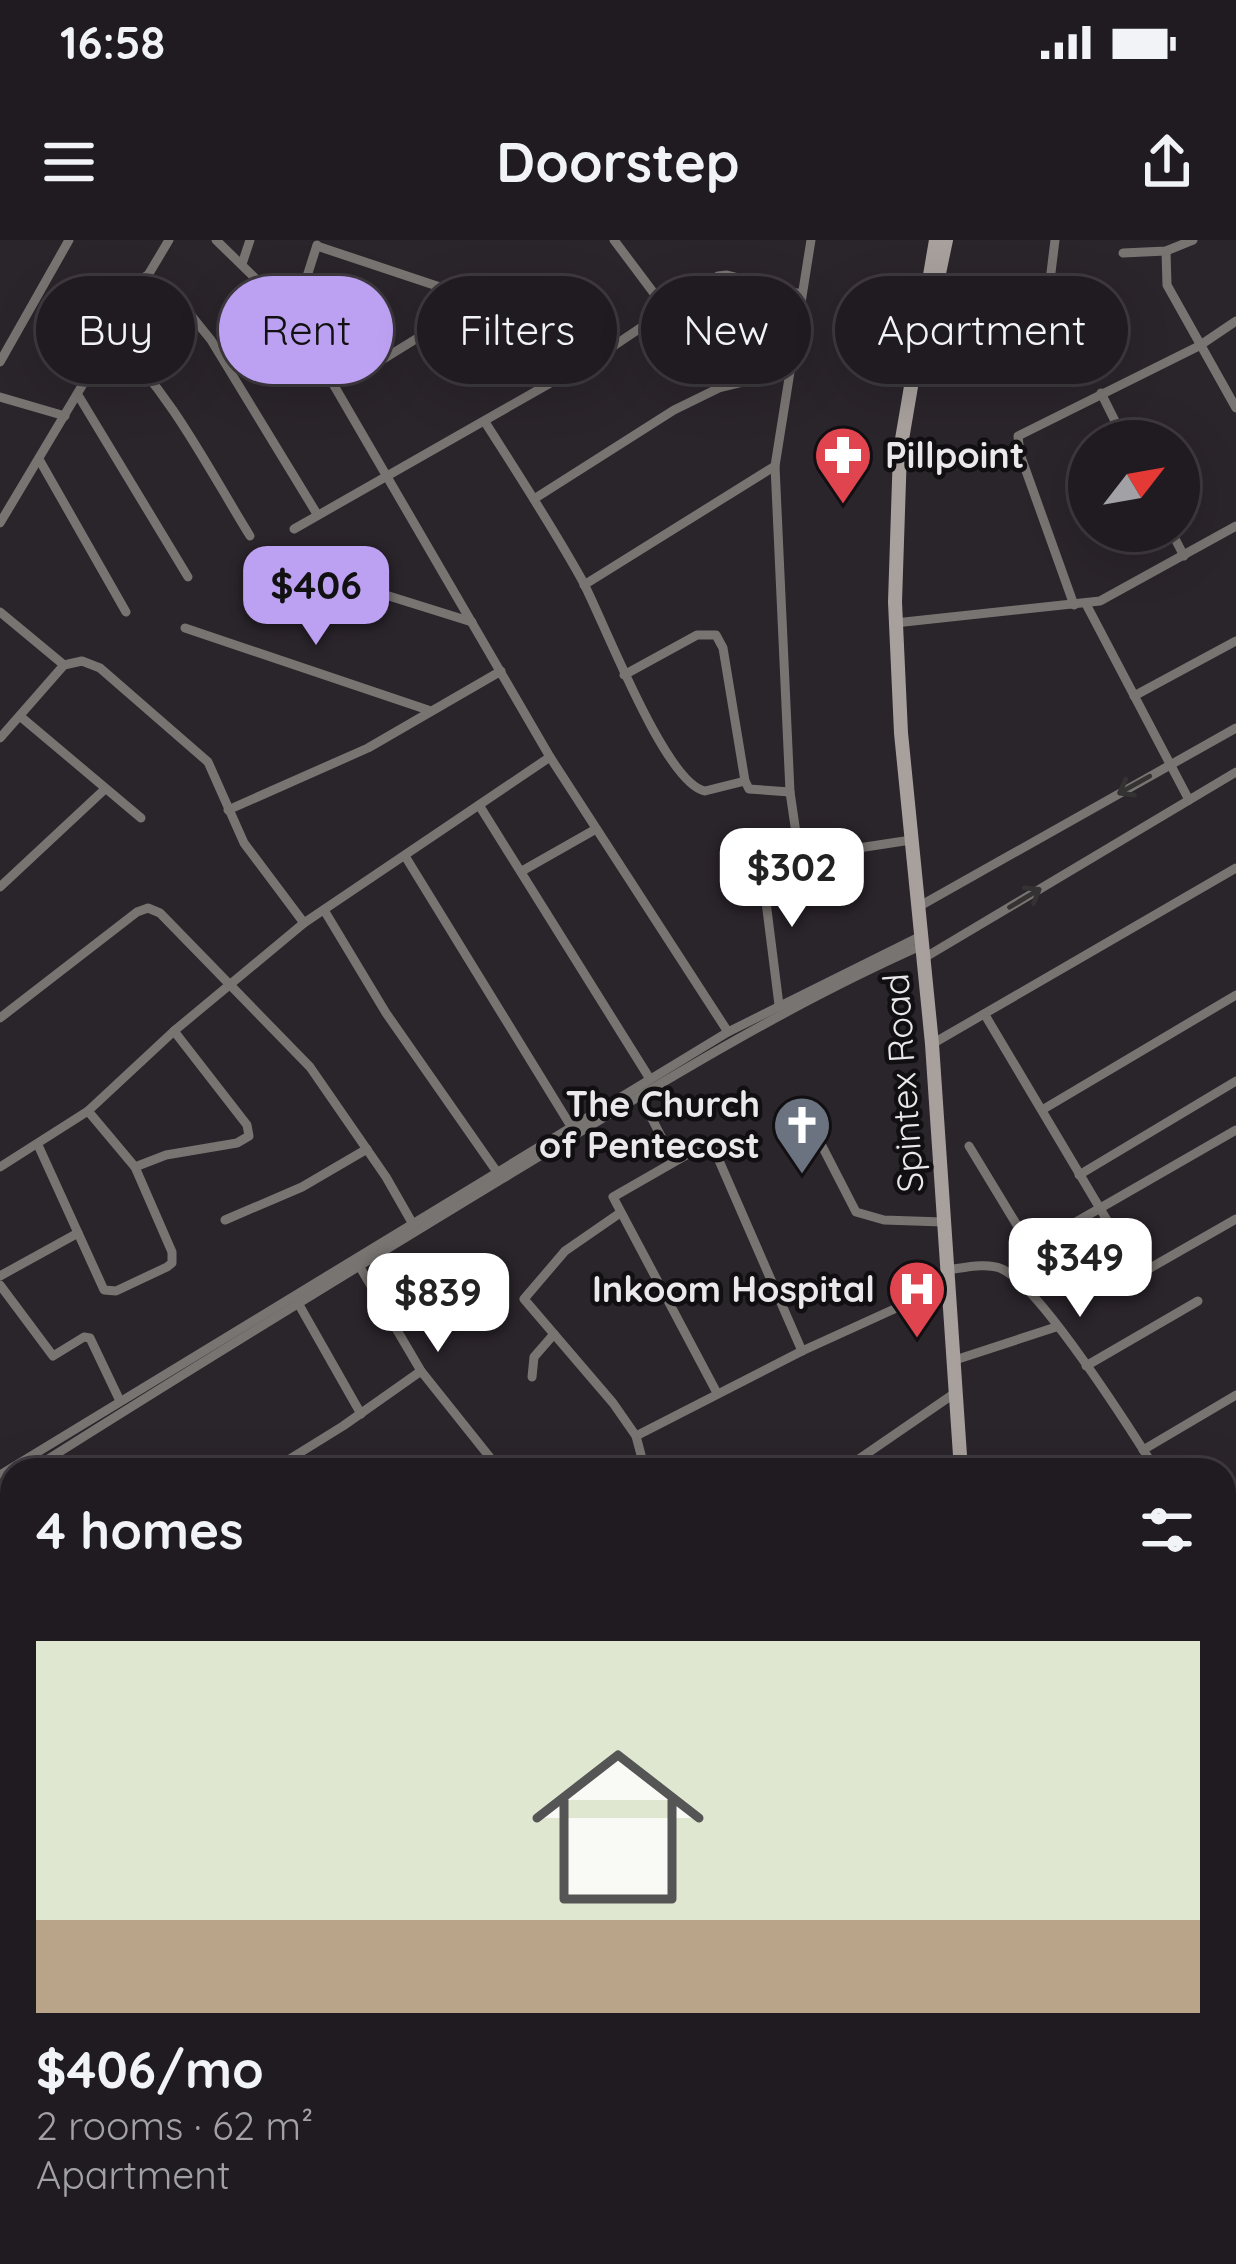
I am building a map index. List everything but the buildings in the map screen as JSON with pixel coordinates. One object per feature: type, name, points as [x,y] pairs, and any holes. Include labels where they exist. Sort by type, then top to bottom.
[{"type":"main road","name":"Spintex Road","points":[[930,276],[936,240]]},
{"type":"main road","name":"Spintex Road","points":[[938,276],[946,240]]},
{"type":"main road","name":"Spintex Road","points":[[912,384],[900,451],[895,623],[932,1044],[960,1458]]},
{"type":"street","points":[[0,362],[69,240]]},
{"type":"street","points":[[146,276],[169,240]]},
{"type":"street","points":[[216,240],[293,315],[550,758],[728,1032]]},
{"type":"street","points":[[242,264],[250,240]]},
{"type":"street","points":[[614,240],[641,276]]},
{"type":"street","points":[[804,276],[811,240]]},
{"type":"street","points":[[1051,276],[1055,240]]},
{"type":"street","points":[[1123,253],[1166,251],[1193,240]]},
{"type":"street","points":[[307,276],[317,243],[417,278]]},
{"type":"street","points":[[1166,251],[1167,285],[1236,408]]},
{"type":"street","points":[[195,320],[317,514]]},
{"type":"street","points":[[1189,800],[1080,604],[1020,454],[1018,436],[1199,346],[1236,321]]},
{"type":"street","points":[[0,524],[84,384]]},
{"type":"street","points":[[154,384],[250,536]]},
{"type":"street","points":[[294,529],[549,384]]},
{"type":"street","points":[[534,499],[674,410],[735,384]]},
{"type":"street","points":[[788,384],[775,466],[790,792],[796,840],[806,856]]},
{"type":"street","points":[[78,394],[188,577]]},
{"type":"street","points":[[1101,394],[1114,420]]},
{"type":"street","points":[[0,397],[65,416]]},
{"type":"street","points":[[485,422],[584,585],[624,675],[693,788],[705,791],[745,781]]},
{"type":"street","points":[[40,460],[125,612]]},
{"type":"street","points":[[584,585],[775,466]]},
{"type":"street","points":[[895,623],[1100,601],[1236,526]]},
{"type":"street","points":[[1182,552],[1184,556]]},
{"type":"street","points":[[293,566],[472,622]]},
{"type":"street","points":[[0,612],[64,665]]},
{"type":"street","points":[[185,628],[431,711]]},
{"type":"street","points":[[624,675],[697,634],[716,635],[723,648],[745,781],[749,789],[790,792]]},
{"type":"street","points":[[1135,696],[1236,641]]},
{"type":"street","points":[[0,738],[64,665],[82,661],[100,668],[195,748],[217,777],[244,842],[304,923]]},
{"type":"street","points":[[228,810],[368,748],[501,670]]},
{"type":"street","points":[[22,716],[142,818]]},
{"type":"street","points":[[918,907],[1236,728]]},
{"type":"street","points":[[0,1167],[88,1111],[174,1031],[304,923],[550,758]]},
{"type":"street","points":[[28,1458],[356,1260],[776,1017],[923,946],[1236,772]]},
{"type":"street","points":[[0,887],[105,789]]},
{"type":"street","points":[[478,805],[650,1079]]},
{"type":"street","points":[[522,871],[596,829]]},
{"type":"street","points":[[779,1005],[762,869],[806,856],[911,840]]},
{"type":"street","points":[[404,856],[572,1128]]},
{"type":"street","points":[[932,1044],[1234,873]]},
{"type":"street","points":[[0,1018],[137,912],[148,908],[160,913],[293,1046],[367,1148],[414,1226]]},
{"type":"street","points":[[324,910],[410,1049],[496,1172]]},
{"type":"street","points":[[414,1226],[728,1032],[779,1005],[923,946]]},
{"type":"street","points":[[1042,1110],[1236,995]]},
{"type":"street","points":[[985,1016],[1141,1272],[1236,1219]]},
{"type":"street","points":[[135,1167],[166,1155],[237,1143],[248,1136],[247,1126],[174,1031]]},
{"type":"street","points":[[1079,1175],[1236,1081]]},
{"type":"street","points":[[640,1096],[674,1161]]},
{"type":"street","points":[[38,1145],[107,1292],[172,1263],[170,1246],[135,1167],[88,1111]]},
{"type":"street","points":[[804,1111],[856,1212],[884,1220],[943,1222]]},
{"type":"street","points":[[969,1146],[1030,1244],[1038,1244],[1236,1130]]},
{"type":"street","points":[[717,1393],[613,1201],[615,1193],[674,1161],[712,1145],[802,1352]]},
{"type":"street","points":[[225,1220],[302,1187],[367,1148]]},
{"type":"street","points":[[620,1213],[565,1251],[525,1294],[527,1304],[636,1436],[642,1458]]},
{"type":"street","points":[[78,1233],[0,1281],[53,1356],[90,1338],[120,1401]]},
{"type":"street","points":[[50,1458],[298,1304],[356,1260]]},
{"type":"street","points":[[356,1260],[421,1371],[490,1458]]},
{"type":"street","points":[[636,1436],[947,1277],[992,1266],[1006,1270],[1026,1288],[1148,1458]]},
{"type":"street","points":[[1086,1366],[1198,1301]]},
{"type":"street","points":[[298,1304],[361,1414]]},
{"type":"street","points":[[952,1361],[1057,1327]]},
{"type":"street","points":[[532,1377],[534,1357],[554,1334]]},
{"type":"street","points":[[291,1458],[421,1371]]},
{"type":"street","points":[[860,1458],[955,1393]]},
{"type":"street","points":[[1143,1450],[1236,1395]]},
{"type":"place","name":"Pillpoint","points":[[843,506]]},
{"type":"place","name":"The Church of Pentecost","points":[[802,1176]]},
{"type":"place","name":"Inkoom Hospital","points":[[917,1340]]}]
